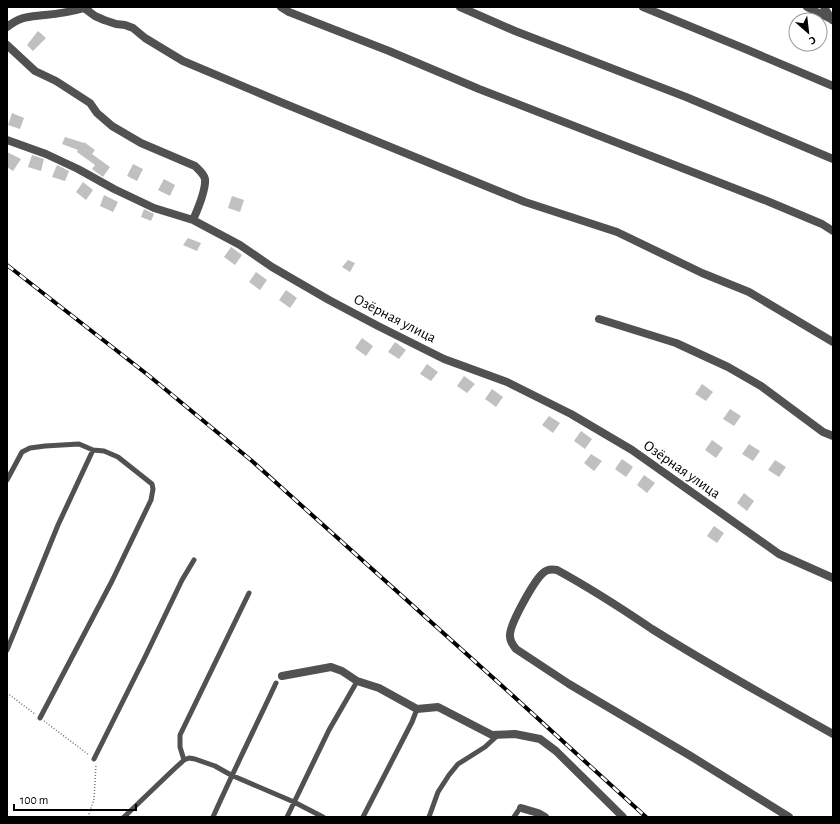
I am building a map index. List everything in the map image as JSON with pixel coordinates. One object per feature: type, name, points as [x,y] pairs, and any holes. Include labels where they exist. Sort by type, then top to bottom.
[{"type":"street","points":[[281,7],[289,12],[389,51],[479,89],[767,201],[822,224],[833,231]]},
{"type":"street","points":[[460,7],[515,31],[686,97],[833,159]]},
{"type":"street","points":[[643,7],[833,86]]},
{"type":"street","points":[[807,7],[832,21]]},
{"type":"street","points":[[824,7],[832,21]]},
{"type":"street","points":[[7,27],[30,16],[86,8],[95,16],[104,20],[133,28],[145,38],[183,61],[525,202],[617,232],[702,273],[749,292],[833,342]]},
{"type":"street","points":[[7,45],[35,71],[56,81],[90,103],[97,113],[112,126],[140,143],[195,166],[202,172],[205,178],[205,185],[193,220]]},
{"type":"street","name":"Озёрная улица","points":[[7,140],[46,154],[154,208],[193,220],[240,245],[272,267],[329,300],[390,332],[444,359],[507,382],[571,414],[632,450],[779,554],[833,578]]},
{"type":"street","points":[[599,319],[676,343],[728,367],[761,386],[823,432],[833,436]]},
{"type":"street","points":[[789,817],[683,751],[569,684],[516,649],[511,642],[509,634],[516,617],[543,573],[552,569],[557,570],[620,607],[653,629],[747,686],[833,734]]},
{"type":"street","points":[[282,676],[331,667],[342,671],[357,681],[379,688],[417,709],[438,707],[492,735],[516,734],[540,739],[556,751],[623,817]]},
{"type":"street","points":[[520,810],[538,813],[544,817]]},
{"type":"lane","points":[[7,480],[22,452],[30,448],[79,444],[93,450],[104,451],[118,458],[152,484],[151,500],[112,581],[40,718]]},
{"type":"lane","points":[[7,650],[58,525],[93,450]]},
{"type":"lane","points":[[94,759],[182,580],[194,560]]},
{"type":"lane","points":[[184,760],[180,747],[180,735],[249,593]]},
{"type":"lane","points":[[213,817],[231,775],[248,744],[276,684]]},
{"type":"lane","points":[[287,817],[330,730],[355,685]]},
{"type":"lane","points":[[363,817],[412,722],[417,709]]},
{"type":"lane","points":[[429,817],[438,792],[458,764],[485,747],[499,735]]},
{"type":"lane","points":[[124,817],[184,760],[189,758],[215,766],[231,775],[294,802],[323,817]]},
{"type":"lane","points":[[514,817],[520,810]]},
{"type":"path","points":[[7,693],[94,759],[96,765],[94,799],[88,817]]},
{"type":"building","points":[[38,31],[46,38],[33,51],[27,45]]},
{"type":"building","points":[[12,113],[24,118],[20,129],[8,125]]},
{"type":"building","points":[[65,137],[84,142],[95,150],[92,154],[110,167],[103,177],[92,169],[95,165],[77,152],[78,150],[62,144]]},
{"type":"building","points":[[7,152],[21,159],[13,171],[7,167]]},
{"type":"building","points":[[32,155],[44,159],[41,171],[28,167]]},
{"type":"building","points":[[133,164],[143,169],[137,181],[127,176]]},
{"type":"building","points":[[57,165],[69,171],[65,181],[52,177]]},
{"type":"building","points":[[164,179],[175,185],[170,196],[158,190]]},
{"type":"building","points":[[83,182],[93,190],[86,200],[76,192]]},
{"type":"building","points":[[104,195],[118,202],[113,212],[100,206]]},
{"type":"building","points":[[232,196],[244,200],[240,212],[228,208]]},
{"type":"building","points":[[144,209],[154,214],[151,221],[141,217]]},
{"type":"building","points":[[188,238],[201,243],[197,251],[183,245]]},
{"type":"building","points":[[231,247],[242,255],[235,265],[224,257]]},
{"type":"building","points":[[348,260],[355,263],[350,272],[342,267]]},
{"type":"building","points":[[256,272],[267,280],[260,290],[249,282]]},
{"type":"building","points":[[286,290],[297,298],[290,308],[279,300]]},
{"type":"building","points":[[362,338],[373,346],[366,356],[355,348]]},
{"type":"building","points":[[395,342],[406,350],[399,359],[388,352]]},
{"type":"building","points":[[427,364],[438,372],[431,381],[420,374]]},
{"type":"building","points":[[464,376],[475,384],[467,393],[457,386]]},
{"type":"building","points":[[702,384],[713,392],[706,401],[695,394]]},
{"type":"building","points":[[492,389],[503,397],[496,407],[485,399]]},
{"type":"building","points":[[730,409],[741,416],[734,426],[723,419]]},
{"type":"building","points":[[549,416],[560,423],[553,433],[542,425]]},
{"type":"building","points":[[581,431],[592,439],[585,449],[574,441]]},
{"type":"building","points":[[712,440],[723,448],[716,458],[705,450]]},
{"type":"building","points":[[749,444],[760,451],[753,461],[742,454]]},
{"type":"building","points":[[591,454],[602,461],[594,471],[584,463]]},
{"type":"building","points":[[622,459],[633,467],[626,477],[615,469]]},
{"type":"building","points":[[775,460],[786,467],[779,477],[768,470]]},
{"type":"building","points":[[644,475],[655,483],[647,493],[637,485]]},
{"type":"building","points":[[744,493],[754,501],[747,511],[737,503]]},
{"type":"building","points":[[714,526],[724,533],[717,543],[707,536]]},
{"type":"railway","points":[[7,265],[148,375],[252,461],[646,817]]}]
